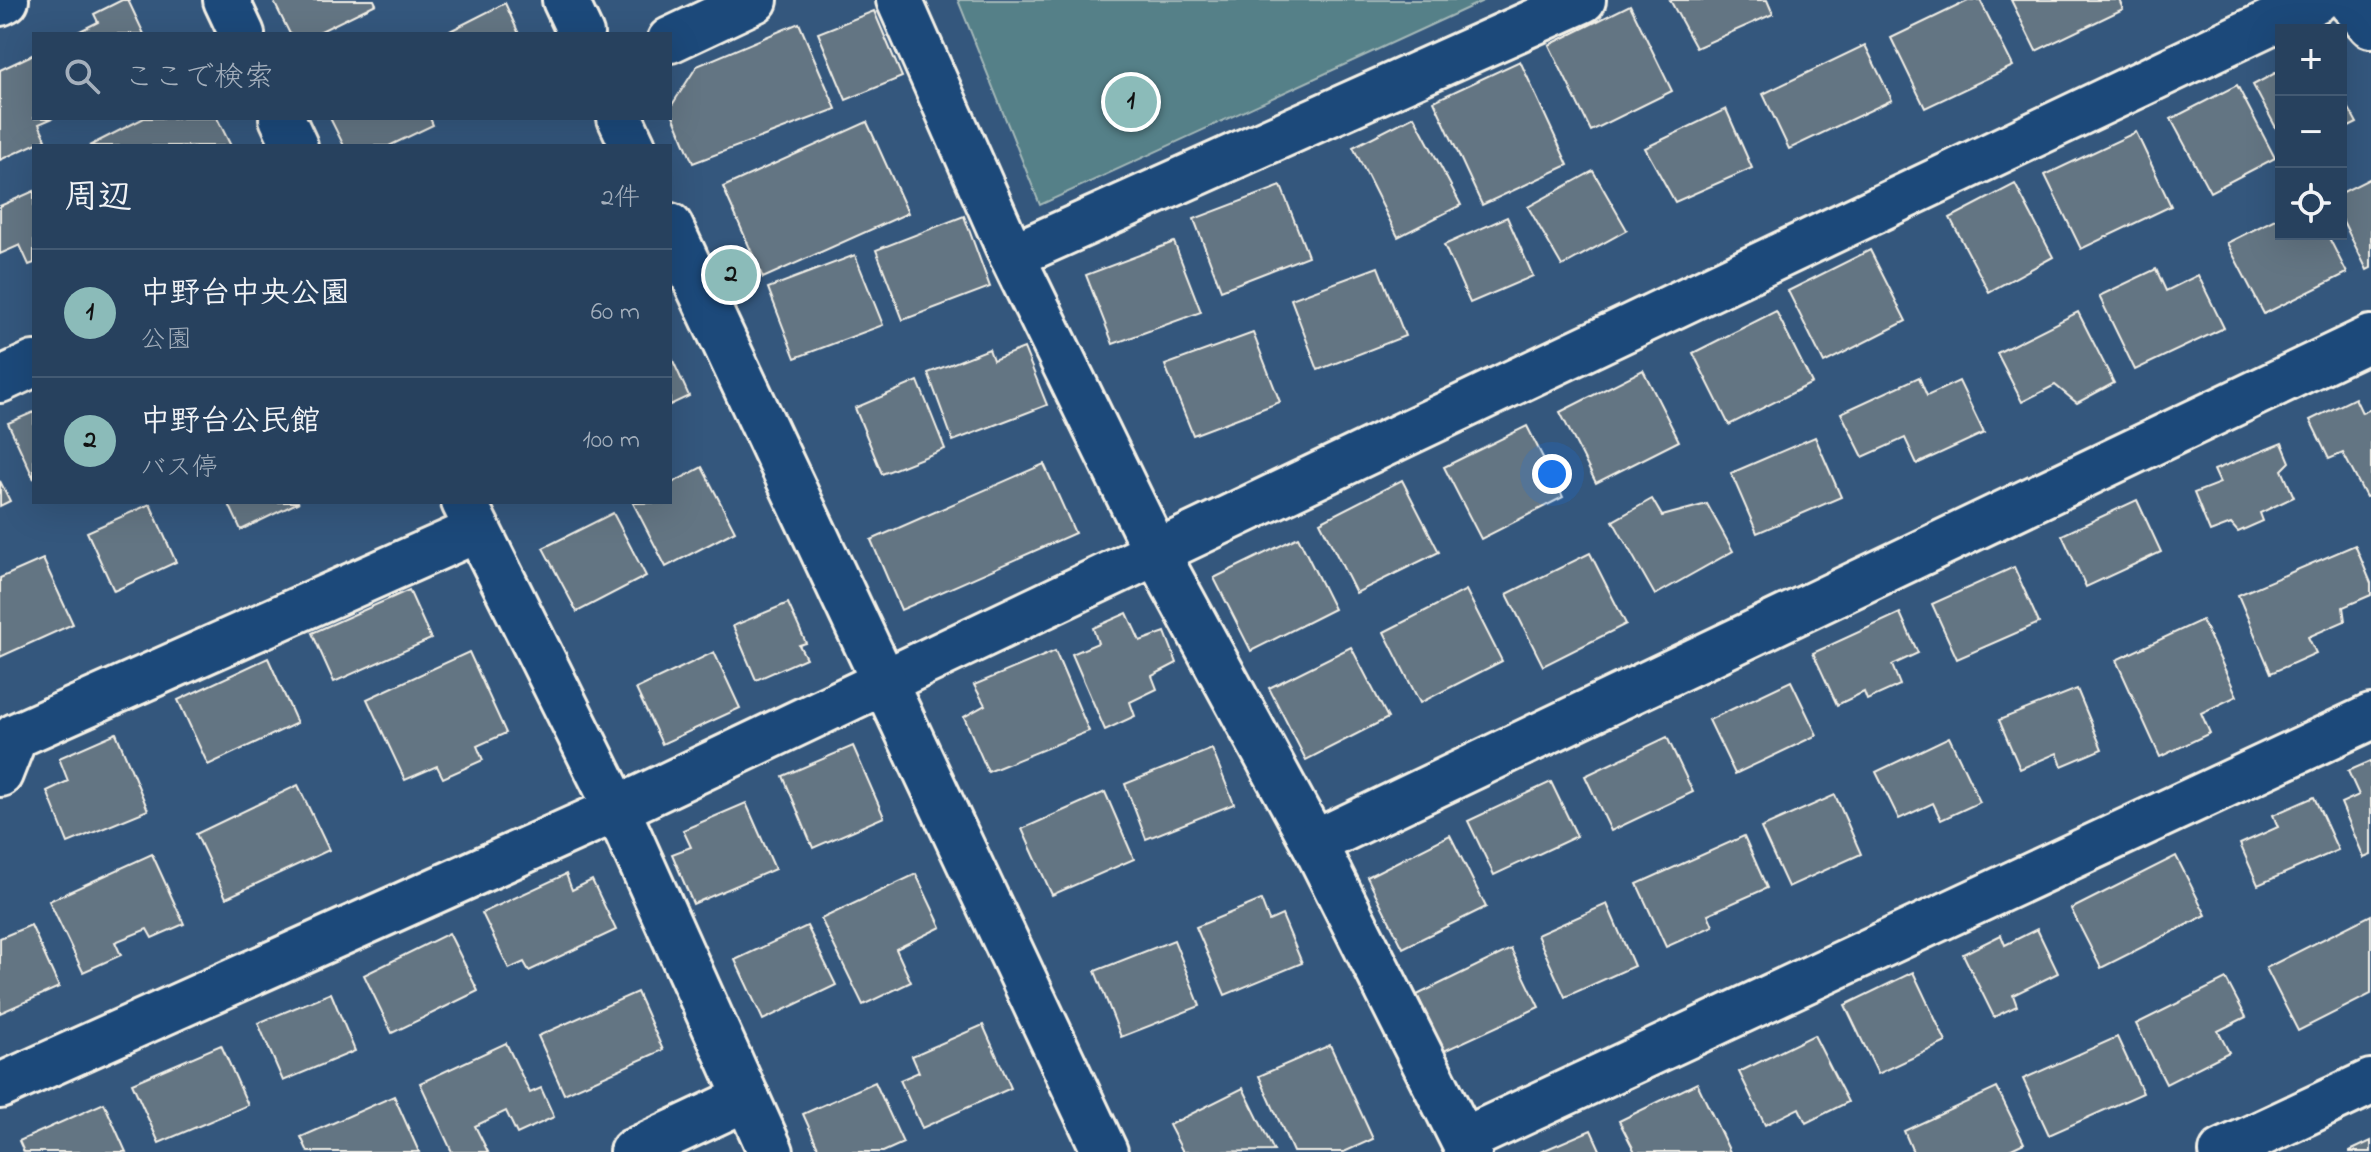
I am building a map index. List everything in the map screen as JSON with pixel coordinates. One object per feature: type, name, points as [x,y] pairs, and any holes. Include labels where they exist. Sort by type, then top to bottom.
[{"type":"street","points":[[0,3],[6,0]]},
{"type":"street","points":[[226,0],[241,32]]},
{"type":"street","points":[[565,0],[580,32]]},
{"type":"street","points":[[672,39],[754,0]]},
{"type":"street","points":[[899,0],[1012,256],[1156,552],[1314,843],[1466,1146],[2371,717]]},
{"type":"street","points":[[1012,256],[1583,0]]},
{"type":"street","points":[[0,1086],[617,809],[2317,0]]},
{"type":"street","points":[[2349,0],[2371,25]]},
{"type":"street","points":[[283,120],[294,144]]},
{"type":"street","points":[[621,120],[632,144]]},
{"type":"street","points":[[672,230],[1105,1152]]},
{"type":"street","points":[[1314,843],[2371,338]]},
{"type":"street","points":[[0,380],[32,365]]},
{"type":"street","points":[[5,746],[470,516],[617,809],[771,1152]]},
{"type":"street","points":[[2222,1152],[2371,1082]]},
{"type":"street","points":[[632,1152],[747,1098]]},
{"type":"green space","points":[[958,0],[1485,0],[1040,205]]},
{"type":"building","points":[[128,0],[143,32],[78,32],[98,22],[94,14]]},
{"type":"building","points":[[273,0],[374,0],[376,4],[319,32],[289,32]]},
{"type":"building","points":[[1670,0],[1767,0],[1773,14],[1696,48]]},
{"type":"building","points":[[1970,0],[1980,0],[2013,66],[1925,108],[1891,38]]},
{"type":"building","points":[[2011,0],[2119,0],[2123,9],[2036,51]]},
{"type":"building","points":[[505,3],[518,32],[448,32]]},
{"type":"building","points":[[1630,5],[1672,91],[1591,131],[1549,45]]},
{"type":"building","points":[[874,11],[902,77],[846,100],[818,33]]},
{"type":"building","points":[[799,23],[836,109],[693,163],[672,113],[672,105],[697,66]]},
{"type":"building","points":[[1865,45],[1892,100],[1789,149],[1763,94]]},
{"type":"building","points":[[32,55],[32,120],[48,120],[39,124],[46,139],[0,160],[0,70]]},
{"type":"building","points":[[1520,61],[1568,165],[1482,205],[1434,101]]},
{"type":"building","points":[[2275,73],[2275,126],[2253,85]]},
{"type":"building","points":[[2237,85],[2275,158],[2210,192],[2171,119]]},
{"type":"building","points":[[2347,105],[2357,123],[2347,128]]},
{"type":"building","points":[[1726,109],[1752,168],[1675,202],[1645,148]]},
{"type":"building","points":[[1414,116],[1461,205],[1398,237],[1353,147]]},
{"type":"building","points":[[140,120],[218,120],[230,144],[93,144]]},
{"type":"building","points":[[331,120],[431,120],[433,125],[393,144],[343,144]]},
{"type":"building","points":[[867,122],[908,213],[763,278],[723,187]]},
{"type":"building","points":[[2136,132],[2171,206],[2081,249],[2045,175]]},
{"type":"building","points":[[1593,171],[1627,230],[1562,266],[1528,207]]},
{"type":"building","points":[[2371,178],[2371,268],[2367,270],[2347,229],[2347,190]]},
{"type":"building","points":[[2015,184],[2053,257],[1989,292],[1950,218]]},
{"type":"building","points":[[1281,186],[1308,256],[1221,290],[1194,219]]},
{"type":"building","points":[[32,192],[32,264],[29,265],[20,245],[0,254],[0,206]]},
{"type":"building","points":[[964,216],[990,287],[903,320],[876,250]]},
{"type":"building","points":[[1507,217],[1533,276],[1470,303],[1444,245]]},
{"type":"building","points":[[2275,219],[2275,240],[2330,240],[2347,273],[2264,314],[2227,243]]},
{"type":"building","points":[[1174,242],[1201,312],[1113,344],[1086,275]]},
{"type":"building","points":[[1870,250],[1906,321],[1824,363],[1788,291]]},
{"type":"building","points":[[855,255],[883,325],[795,358],[768,288]]},
{"type":"building","points":[[1378,267],[1405,336],[1318,370],[1291,299]]},
{"type":"building","points":[[2156,269],[2166,291],[2198,275],[2224,328],[2135,370],[2099,296]]},
{"type":"building","points":[[1776,311],[1812,383],[1729,425],[1693,353]]},
{"type":"building","points":[[2078,312],[2114,383],[2077,403],[2055,385],[2022,402],[1997,353]]},
{"type":"building","points":[[1253,333],[1280,402],[1193,435],[1165,365]]},
{"type":"building","points":[[1024,348],[1047,405],[953,441],[928,373],[989,349],[993,360]]},
{"type":"building","points":[[672,358],[689,396],[672,404]]},
{"type":"building","points":[[1643,370],[1679,441],[1596,483],[1560,412]]},
{"type":"building","points":[[1919,377],[1927,396],[1959,381],[1984,433],[1917,464],[1905,438],[1863,457],[1841,413]]},
{"type":"building","points":[[918,381],[945,449],[882,474],[855,408]]},
{"type":"building","points":[[2355,398],[2362,413],[2371,409],[2371,495],[2366,497],[2343,453],[2329,459],[2310,420]]},
{"type":"building","points":[[32,413],[32,475],[8,423]]},
{"type":"building","points":[[1527,426],[1563,497],[1481,539],[1444,467]]},
{"type":"building","points":[[1815,437],[1841,497],[1757,533],[1731,473]]},
{"type":"building","points":[[2282,443],[2290,462],[2282,470],[2294,497],[2260,513],[2263,521],[2238,532],[2231,524],[2210,532],[2194,493],[2220,483],[2214,470]]},
{"type":"building","points":[[1044,464],[1075,533],[901,610],[871,540]]},
{"type":"building","points":[[702,467],[735,531],[666,567],[634,504],[672,504],[672,483]]},
{"type":"building","points":[[1402,480],[1439,552],[1356,593],[1320,522]]},
{"type":"building","points":[[0,481],[10,501],[0,506]]},
{"type":"building","points":[[1652,499],[1662,516],[1707,504],[1733,551],[1655,595],[1613,521]]},
{"type":"building","points":[[2137,500],[2161,552],[2086,587],[2062,535]]},
{"type":"building","points":[[150,504],[176,562],[114,591],[87,532]]},
{"type":"building","points":[[229,504],[295,504],[241,530]]},
{"type":"building","points":[[613,513],[646,576],[577,612],[543,548]]},
{"type":"building","points":[[1298,537],[1334,609],[1251,651],[1214,578]]},
{"type":"building","points":[[2355,545],[2371,583],[2371,595],[2343,607],[2345,621],[2308,637],[2316,653],[2271,673],[2238,595]]},
{"type":"building","points":[[1590,553],[1626,624],[1543,666],[1507,594]]},
{"type":"building","points":[[43,559],[73,624],[0,657],[0,578]]},
{"type":"building","points":[[2014,567],[2039,623],[1957,659],[1932,604]]},
{"type":"building","points":[[409,590],[431,639],[334,682],[312,633]]},
{"type":"building","points":[[1466,590],[1502,661],[1420,703],[1384,632]]},
{"type":"building","points":[[788,603],[806,643],[799,645],[806,658],[756,680],[733,626]]},
{"type":"building","points":[[1127,613],[1140,641],[1165,632],[1177,663],[1152,676],[1157,689],[1130,702],[1135,716],[1105,730],[1072,654],[1098,643],[1093,628]]},
{"type":"building","points":[[1900,613],[1918,653],[1892,665],[1900,685],[1867,700],[1864,692],[1837,705],[1813,653]]},
{"type":"building","points":[[2202,620],[2237,696],[2201,713],[2210,733],[2160,757],[2116,660]]},
{"type":"building","points":[[1351,647],[1388,718],[1306,760],[1269,688]]},
{"type":"building","points":[[1055,651],[1089,731],[988,772],[964,717],[985,705],[974,685]]},
{"type":"building","points":[[469,652],[506,733],[477,746],[483,760],[443,778],[437,766],[405,780],[367,699]]},
{"type":"building","points":[[714,652],[740,708],[662,744],[636,689]]},
{"type":"building","points":[[268,658],[297,723],[208,765],[178,700]]},
{"type":"building","points":[[1791,681],[1817,735],[1735,774],[1709,720]]},
{"type":"building","points":[[2077,689],[2102,749],[2062,766],[2057,753],[2020,769],[1999,720]]},
{"type":"building","points":[[116,733],[148,810],[68,843],[47,791],[68,781],[59,758]]},
{"type":"building","points":[[1667,737],[1693,792],[1611,831],[1585,776]]},
{"type":"building","points":[[1949,737],[1980,802],[1941,820],[1933,803],[1899,819],[1876,772]]},
{"type":"building","points":[[853,746],[884,817],[813,848],[783,776]]},
{"type":"building","points":[[1212,749],[1234,804],[1146,839],[1125,784]]},
{"type":"building","points":[[2371,761],[2371,855],[2364,858],[2341,803],[2359,795],[2348,771]]},
{"type":"building","points":[[1551,782],[1577,836],[1494,875],[1468,821]]},
{"type":"building","points":[[298,785],[329,850],[226,898],[196,834]]},
{"type":"building","points":[[1105,792],[1134,859],[1052,895],[1022,829]]},
{"type":"building","points":[[1835,795],[1861,854],[1788,887],[1761,828]]},
{"type":"building","points":[[2314,797],[2338,850],[2258,885],[2240,844],[2278,827],[2273,815]]},
{"type":"building","points":[[746,803],[775,869],[693,904],[672,854],[691,847],[683,830]]},
{"type":"building","points":[[1450,835],[1486,907],[1403,948],[1367,877]]},
{"type":"building","points":[[1744,836],[1767,888],[1708,914],[1713,926],[1666,947],[1637,884]]},
{"type":"building","points":[[152,854],[184,924],[152,938],[147,929],[115,942],[121,955],[83,972],[49,901]]},
{"type":"building","points":[[2176,856],[2206,915],[2101,968],[2071,909]]},
{"type":"building","points":[[566,874],[572,890],[592,880],[616,930],[529,971],[524,962],[509,969],[482,913]]},
{"type":"building","points":[[916,874],[941,927],[896,949],[911,982],[863,1005],[821,919]]},
{"type":"building","points":[[1261,900],[1269,921],[1282,915],[1302,963],[1225,995],[1196,927]]},
{"type":"building","points":[[1607,904],[1634,966],[1565,997],[1537,935]]},
{"type":"building","points":[[2371,915],[2371,994],[2298,1031],[2266,968]]},
{"type":"building","points":[[31,925],[59,987],[0,1013],[0,938]]},
{"type":"building","points":[[807,926],[836,985],[763,1020],[735,960]]},
{"type":"building","points":[[2037,929],[2058,973],[2013,995],[2017,1006],[1994,1017],[1963,954],[2001,935],[2005,945]]},
{"type":"building","points":[[449,933],[478,991],[392,1033],[364,975]]},
{"type":"building","points":[[1174,940],[1200,1006],[1121,1037],[1095,971]]},
{"type":"building","points":[[1511,949],[1539,1007],[1444,1051],[1417,995]]},
{"type":"building","points":[[1913,972],[1946,1042],[1878,1074],[1845,1005]]},
{"type":"building","points":[[2226,979],[2246,1017],[2218,1031],[2229,1052],[2166,1084],[2136,1024]]},
{"type":"building","points":[[637,992],[663,1050],[564,1094],[538,1036]]},
{"type":"building","points":[[331,993],[355,1051],[283,1081],[258,1023]]},
{"type":"building","points":[[983,1025],[1011,1088],[922,1128],[900,1080],[919,1072],[912,1056]]},
{"type":"building","points":[[1814,1035],[1848,1102],[1806,1123],[1799,1108],[1765,1125],[1739,1072]]},
{"type":"building","points":[[2117,1037],[2143,1093],[2049,1135],[2023,1079]]},
{"type":"building","points":[[506,1043],[530,1093],[541,1088],[554,1117],[517,1134],[506,1111],[475,1126],[488,1152],[452,1152],[420,1083]]},
{"type":"building","points":[[221,1045],[248,1105],[159,1143],[132,1083]]},
{"type":"building","points":[[1330,1045],[1373,1139],[1344,1152],[1293,1152],[1259,1076]]},
{"type":"building","points":[[875,1082],[903,1143],[883,1152],[820,1152],[803,1114]]},
{"type":"building","points":[[1697,1083],[1730,1152],[1635,1152],[1619,1121]]},
{"type":"building","points":[[1243,1088],[1274,1151],[1183,1152],[1169,1125]]},
{"type":"building","points":[[1997,1088],[2024,1143],[2005,1152],[1913,1152],[1904,1131]]},
{"type":"building","points":[[394,1096],[419,1152],[308,1152],[301,1137]]},
{"type":"building","points":[[104,1103],[126,1152],[24,1152],[19,1141]]},
{"type":"building","points":[[1591,1130],[1601,1152],[1540,1152]]},
{"type":"building","points":[[2371,1141],[2371,1152],[2350,1152],[2350,1151]]},
{"type":"place","name":"中野台中央公園","points":[[1131,102]]},
{"type":"place","name":"中野台公民館","points":[[731,275]]}]
